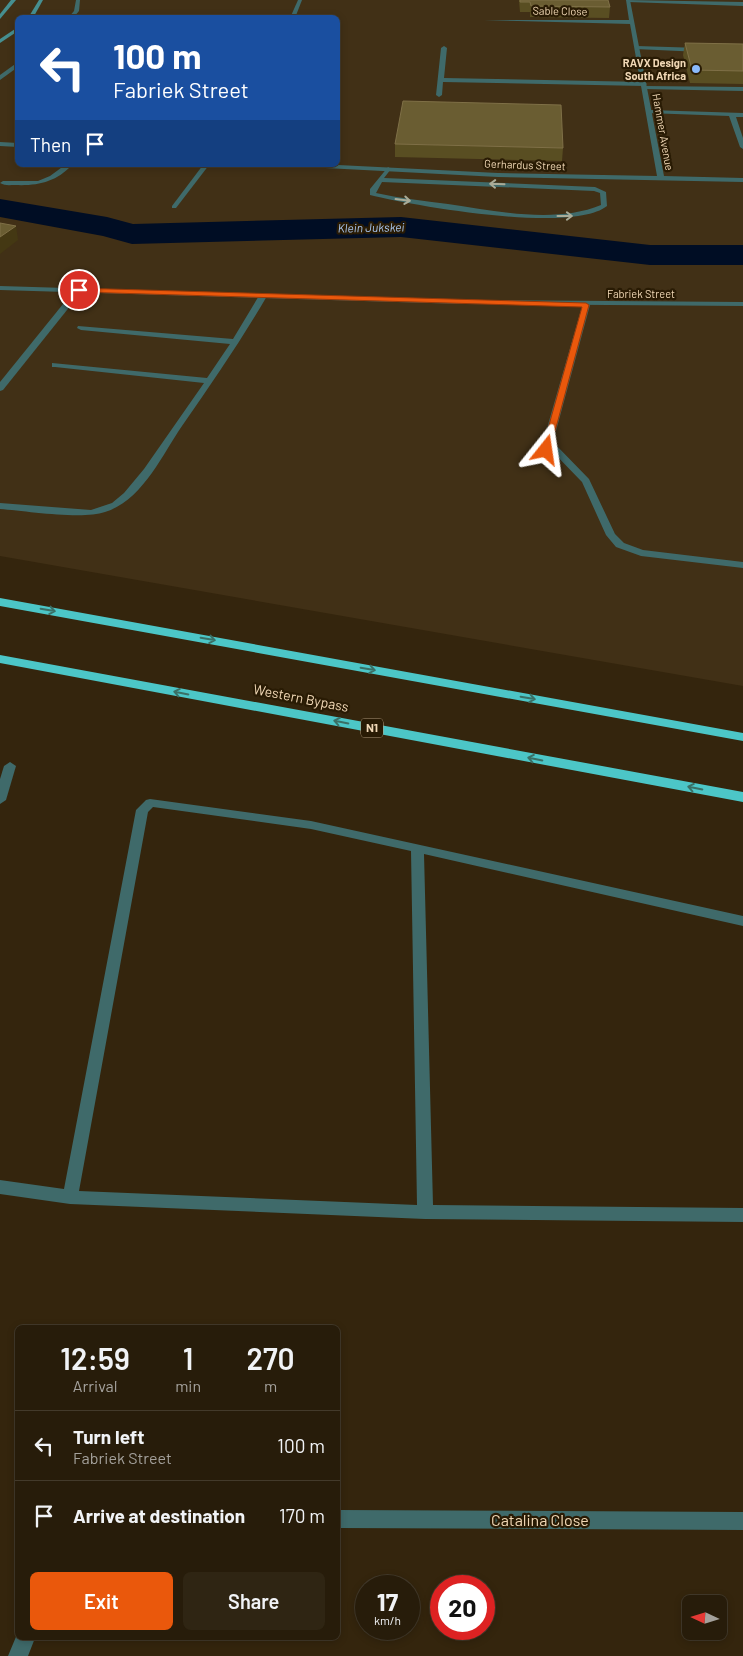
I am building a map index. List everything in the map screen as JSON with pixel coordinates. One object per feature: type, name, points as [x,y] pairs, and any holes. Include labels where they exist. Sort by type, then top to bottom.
[{"type":"highway","points":[[0,602],[743,737]]},
{"type":"highway","name":"Western Bypass","points":[[0,659],[743,797]]},
{"type":"street","points":[[0,17],[14,0]]},
{"type":"street","points":[[32,15],[41,0]]},
{"type":"street","points":[[72,15],[76,10],[78,0]]},
{"type":"street","points":[[293,15],[300,0]]},
{"type":"street","points":[[628,1],[743,4]]},
{"type":"street","name":"Hammer Avenue","points":[[628,1],[661,179]]},
{"type":"street","name":"Sable Close","points":[[487,20],[632,22]]},
{"type":"street","points":[[0,41],[15,30]]},
{"type":"street","points":[[439,95],[444,48]]},
{"type":"street","points":[[637,48],[704,50]]},
{"type":"street","points":[[0,78],[15,66]]},
{"type":"street","points":[[441,80],[606,83],[743,89]]},
{"type":"street","points":[[649,112],[743,115]]},
{"type":"street","points":[[732,115],[743,147]]},
{"type":"street","points":[[0,144],[15,145]]},
{"type":"street","points":[[2,183],[44,182],[54,178],[66,167]]},
{"type":"street","points":[[174,208],[205,167]]},
{"type":"street","name":"Gerhardus Street","points":[[340,167],[661,179],[743,180]]},
{"type":"street","points":[[380,180],[595,189],[603,192],[604,206],[596,212],[572,216],[537,216],[372,194],[373,189],[388,169]]},
{"type":"street","name":"Fabriek Street","points":[[0,288],[586,305],[743,304]]},
{"type":"street","points":[[0,388],[79,290]]},
{"type":"street","points":[[0,506],[70,513],[104,511],[127,495],[209,381],[263,296]]},
{"type":"street","points":[[586,305],[547,446],[586,481],[611,535],[620,545],[641,553],[743,566]]},
{"type":"street","points":[[81,328],[235,342]]},
{"type":"street","points":[[55,365],[209,381]]},
{"type":"street","points":[[0,800],[10,766]]},
{"type":"street","points":[[70,1197],[142,810],[150,803],[312,825],[743,921]]},
{"type":"street","points":[[417,847],[425,1212]]},
{"type":"street","points":[[0,1187],[70,1197],[425,1212],[743,1215]]},
{"type":"street","name":"Catalina Close","points":[[340,1519],[743,1521]]},
{"type":"street","points":[[18,1656],[24,1640]]},
{"type":"shaded area","points":[[0,0],[743,0],[743,686],[0,556]]},
{"type":"building","points":[[520,0],[608,0],[610,7],[531,6],[530,2],[520,2]]},
{"type":"building","points":[[685,43],[743,44],[743,71],[692,70]]},
{"type":"building","points":[[403,101],[561,105],[563,148],[395,144]]},
{"type":"building","points":[[0,223],[16,226],[0,237]]},
{"type":"waterway","name":"Klein Jukskei","points":[[0,208],[107,227],[132,234],[401,227],[650,255],[743,255]]},
{"type":"place","name":"RAVX Design South Africa","points":[[696,69]]},
{"type":"route","points":[[79,290],[586,305],[546,450]]}]
